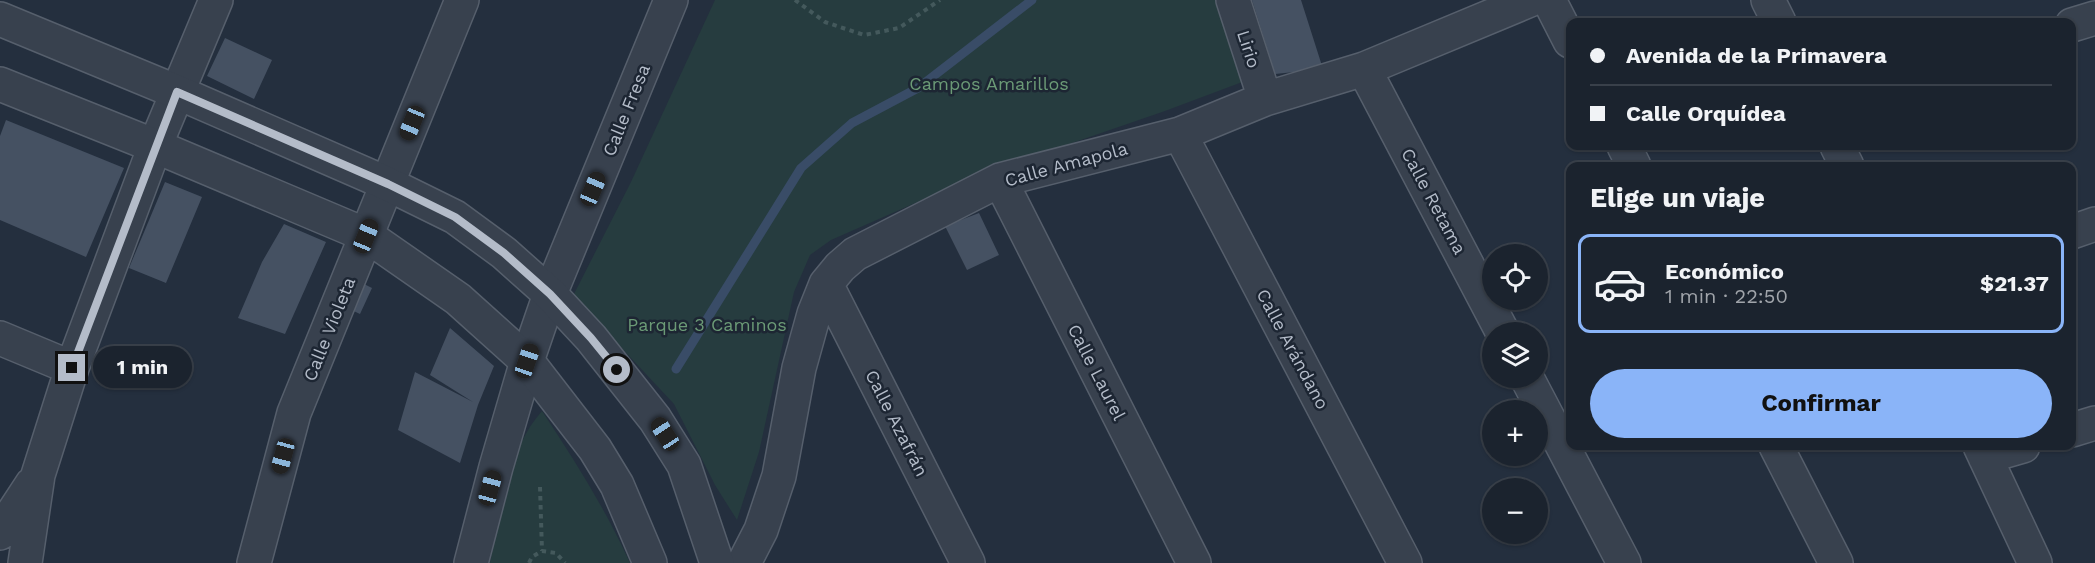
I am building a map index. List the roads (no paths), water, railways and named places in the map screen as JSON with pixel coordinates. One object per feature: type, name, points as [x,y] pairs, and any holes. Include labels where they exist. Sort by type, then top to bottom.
[{"type":"street","points":[[25,563],[38,475],[72,368],[155,146],[216,0]]},
{"type":"street","name":"Calle Violeta","points":[[254,563],[294,413],[462,0]]},
{"type":"street","name":"Calle Fresa","points":[[471,563],[527,361],[550,294],[671,0]]},
{"type":"street","name":"Lirio","points":[[1233,0],[1265,99]]},
{"type":"street","name":"Calle Amapola","points":[[744,563],[761,530],[779,476],[799,368],[814,314],[826,284],[855,254],[1000,180],[1180,134],[1265,99],[1364,69],[1530,0]]},
{"type":"street","points":[[1550,0],[1566,33]]},
{"type":"street","points":[[1768,0],[1777,18]]},
{"type":"street","points":[[2076,25],[2095,18]]},
{"type":"street","points":[[0,19],[177,92],[388,184],[455,217],[504,253],[550,294],[591,338],[655,419],[684,465],[717,563]]},
{"type":"street","name":"Calle Retama","points":[[1364,69],[1497,322]]},
{"type":"street","points":[[0,84],[155,146],[366,236],[458,299],[527,361],[595,449],[618,485],[650,563]]},
{"type":"street","name":"Calle Arándano","points":[[1180,134],[1405,563]]},
{"type":"street","name":"Calle Laurel","points":[[1000,180],[1194,563]]},
{"type":"street","points":[[2076,231],[2095,224]]},
{"type":"street","name":"Calle Azafrán","points":[[826,284],[968,563]]},
{"type":"street","points":[[0,338],[72,368]]},
{"type":"street","points":[[1532,388],[1624,563]]},
{"type":"street","points":[[2076,429],[2095,423]]},
{"type":"street","points":[[1778,450],[1836,563]]},
{"type":"street","points":[[1982,451],[2035,563]]},
{"type":"street","points":[[0,533],[38,475]]},
{"type":"waterway","points":[[676,369],[801,168],[852,123],[918,88],[1032,0]]},
{"type":"park label","name":"Campos Amarillos","points":[[989,83]]},
{"type":"park label","name":"Parque 3 Caminos","points":[[707,324]]}]
